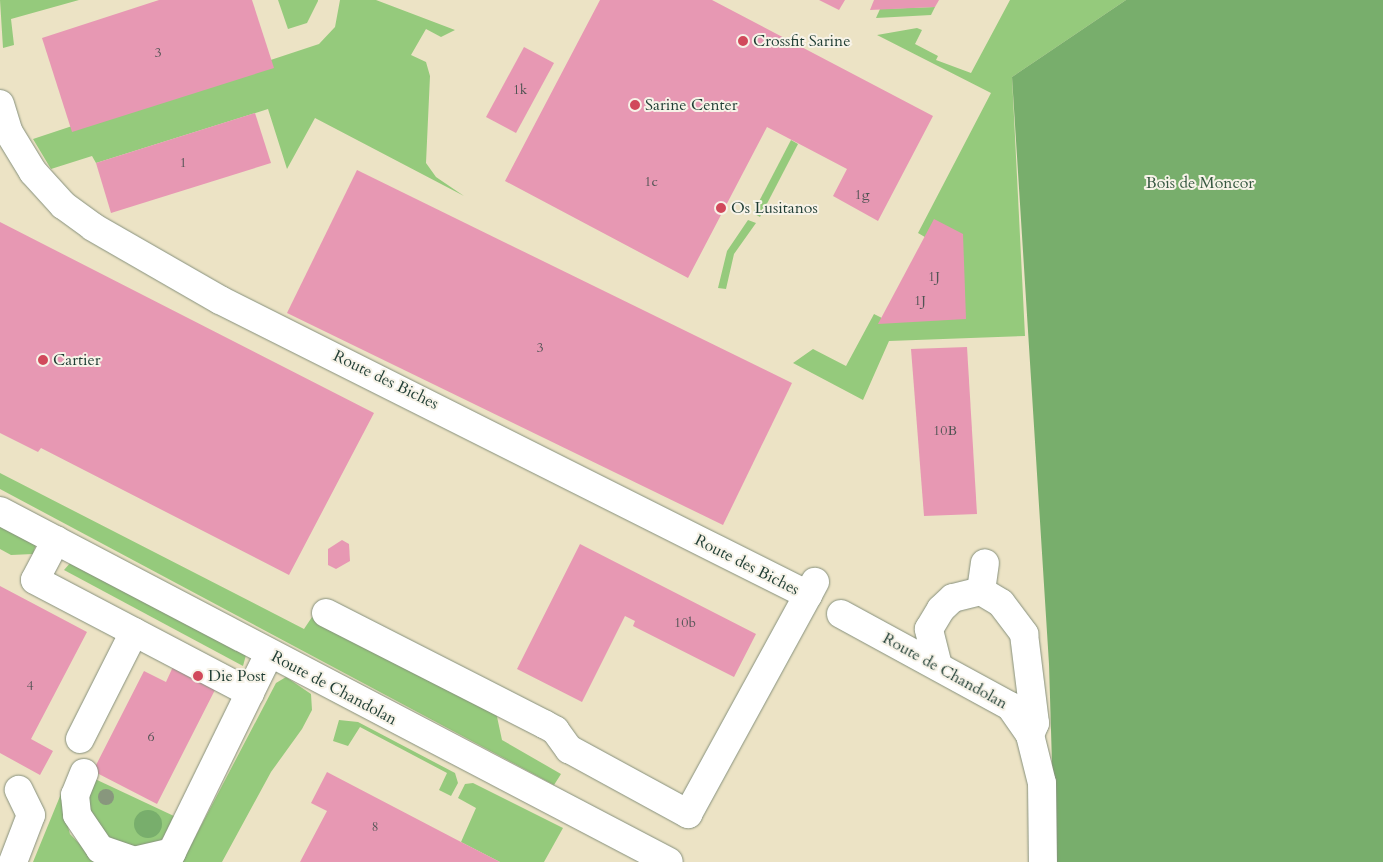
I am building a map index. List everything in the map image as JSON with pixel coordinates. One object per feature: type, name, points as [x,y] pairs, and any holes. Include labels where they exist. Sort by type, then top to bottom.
[{"type":"street","name":"Route des Biches","points":[[0,104],[8,131],[33,172],[64,205],[93,227],[220,300],[811,589],[688,814],[569,749],[556,730],[326,613]]},
{"type":"street","name":"Route de Chandolan","points":[[0,511],[669,862]]},
{"type":"street","points":[[56,540],[35,580],[244,690]]},
{"type":"street","points":[[981,591],[985,563]]},
{"type":"street","points":[[938,666],[929,629],[941,609],[953,598],[981,591],[1001,603],[1024,634],[1036,724],[1030,735]]},
{"type":"street","name":"Route de Chandolan","points":[[841,614],[1010,706],[1030,735],[1042,783],[1043,862]]},
{"type":"street","points":[[80,739],[144,637]]},
{"type":"street","points":[[84,773],[76,795],[77,815],[100,849],[134,860],[169,857],[244,690],[270,654]]},
{"type":"street","points":[[13,862],[31,815],[19,790]]},
{"type":"green space","points":[[0,0],[79,0],[11,19],[14,45],[3,48]]},
{"type":"green space","points":[[278,0],[318,1],[307,23],[288,29]]},
{"type":"green space","points":[[340,0],[376,0],[455,30],[441,37],[426,29],[411,55],[426,62],[430,76],[426,163],[436,177],[464,196],[315,118],[287,169],[268,109],[96,163],[92,156],[51,169],[33,139],[319,44],[335,27]]},
{"type":"green space","points":[[1010,0],[1126,0],[1012,77],[1025,336],[889,341],[863,400],[793,363],[813,349],[846,366],[874,314],[888,321],[930,240],[918,233],[991,93],[877,35],[917,28],[922,30],[915,44],[938,56],[936,60],[971,73]]},
{"type":"green space","name":"Bois de Moncor","points":[[1126,0],[1383,0],[1383,862],[1055,862],[1049,664],[1012,77]]},
{"type":"green space","points":[[935,7],[931,15],[876,18],[880,9]]},
{"type":"green space","points":[[791,140],[798,144],[760,217],[753,213]]},
{"type":"green space","points":[[748,220],[756,223],[734,254],[726,289],[718,288],[727,251]]},
{"type":"green space","points":[[0,473],[304,629],[312,617],[496,712],[502,740],[561,774],[554,785],[0,489]]},
{"type":"green space","points":[[0,525],[36,544],[33,554],[11,555],[0,549]]},
{"type":"green space","points":[[71,562],[246,655],[243,666],[64,570]]},
{"type":"green space","points":[[286,677],[311,694],[312,710],[302,729],[271,772],[222,862],[182,862],[276,683]]},
{"type":"green space","points":[[339,720],[358,722],[455,773],[458,783],[451,796],[439,790],[447,773],[360,727],[348,746],[333,741]]},
{"type":"green space","points":[[72,767],[64,813],[70,834],[97,862],[33,862]]},
{"type":"green space","points":[[95,779],[176,817],[168,834],[155,845],[136,850],[118,847],[91,820],[87,799]]},
{"type":"green space","points":[[473,783],[563,828],[544,862],[500,862],[461,842],[476,808],[458,798],[465,784]]},
{"type":"green space","points":[[148,810],[158,814],[162,824],[158,834],[148,838],[138,834],[134,824],[138,814]]},
{"type":"building","points":[[159,0],[252,0],[274,68],[72,132],[42,38]]},
{"type":"building","points":[[600,0],[712,0],[933,116],[878,221],[833,196],[847,169],[767,127],[688,278],[505,181]]},
{"type":"building","points":[[819,0],[845,0],[839,10]]},
{"type":"building","points":[[874,0],[939,0],[935,7],[870,10]]},
{"type":"building","points":[[524,47],[554,63],[516,133],[486,117]]},
{"type":"building","points":[[255,113],[271,163],[111,213],[96,163]]},
{"type":"building","points":[[357,170],[792,383],[723,525],[287,313]]},
{"type":"building","points":[[934,219],[963,234],[966,319],[878,324]]},
{"type":"building","points":[[0,222],[374,413],[289,575],[41,448],[38,452],[0,433]]},
{"type":"building","points":[[967,347],[977,514],[924,516],[911,349]]},
{"type":"building","points":[[342,540],[349,544],[350,561],[336,569],[328,565],[328,549]]},
{"type":"building","points":[[580,544],[756,634],[734,677],[633,626],[635,621],[625,616],[582,702],[517,669]]},
{"type":"building","points":[[0,586],[87,632],[31,739],[53,751],[40,775],[0,753]]},
{"type":"building","points":[[177,658],[220,680],[157,804],[93,771],[144,671],[166,682]]},
{"type":"building","points":[[327,772],[500,862],[300,862],[327,811],[311,803]]},
{"type":"place","name":"Crossfit Sarine","points":[[743,41]]},
{"type":"place","name":"Sarine Center","points":[[635,105]]},
{"type":"place","name":"Os Lusitanos","points":[[721,208]]},
{"type":"place","name":"Cartier","points":[[43,360]]},
{"type":"place","name":"Die Post","points":[[198,676]]}]
